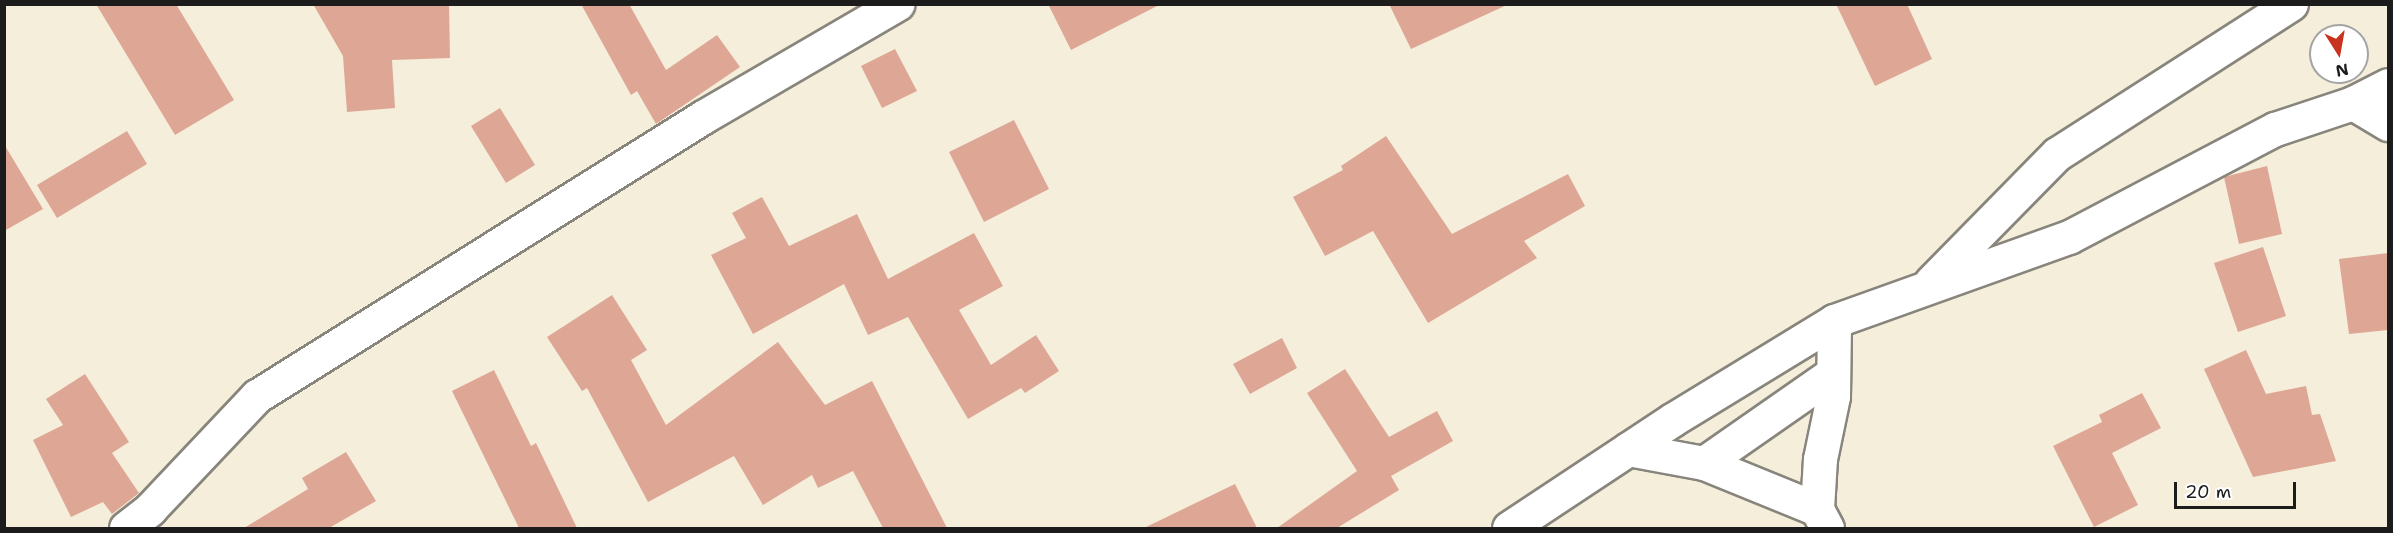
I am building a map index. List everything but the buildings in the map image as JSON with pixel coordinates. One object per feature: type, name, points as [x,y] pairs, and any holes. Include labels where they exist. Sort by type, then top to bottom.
[{"type":"street","points":[[126,528],[150,509],[257,396],[703,117],[897,4]]},
{"type":"street","points":[[1924,289],[2057,154],[2291,4]]},
{"type":"street","points":[[1509,528],[1628,449],[1834,321],[2069,237],[2275,129],[2353,103],[2388,85]]},
{"type":"street","points":[[2353,103],[2388,124]]},
{"type":"street","points":[[1628,449],[1704,463],[1822,519],[1820,459],[1833,396],[1834,321]]},
{"type":"street","points":[[1704,463],[1833,372]]}]
